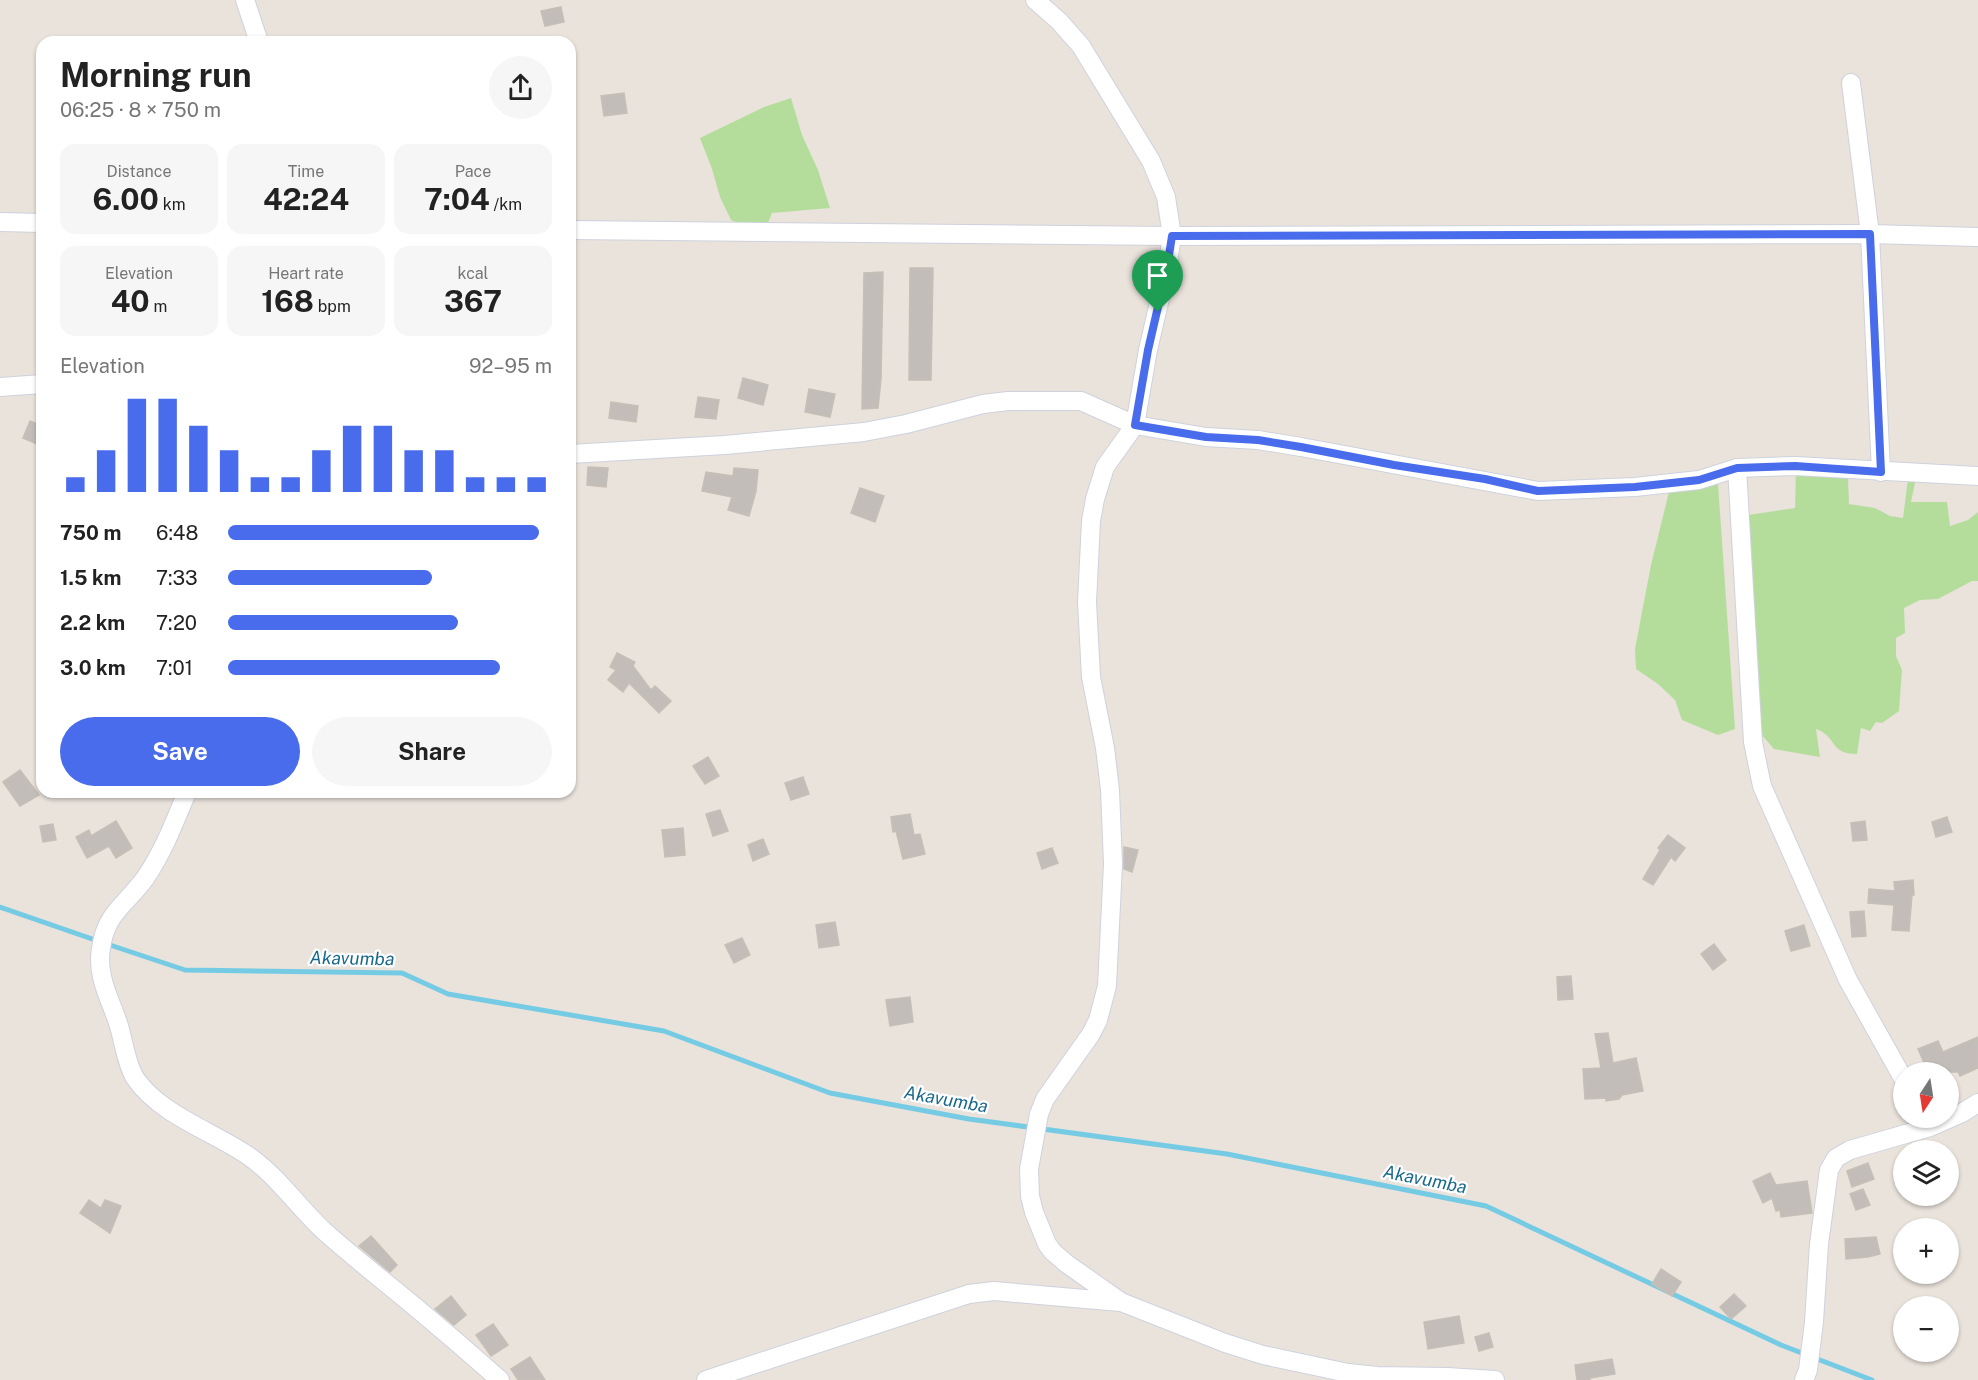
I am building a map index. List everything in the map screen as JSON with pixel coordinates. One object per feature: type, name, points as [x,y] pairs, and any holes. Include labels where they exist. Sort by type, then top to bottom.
[{"type":"street","points":[[245,0],[257,36]]},
{"type":"street","points":[[1035,0],[1059,21],[1081,46],[1151,161],[1166,197],[1172,236],[1135,425],[1105,467],[1095,499],[1088,552],[1091,677],[1105,748],[1110,790],[1113,864],[1107,986],[1098,1020],[1091,1034],[1042,1105],[1029,1169],[1030,1196],[1034,1212],[1047,1244],[1053,1252],[1121,1302],[1225,1343],[1263,1355],[1312,1366],[1377,1376],[1495,1380]]},
{"type":"street","points":[[1851,83],[1870,234],[1881,472]]},
{"type":"street","points":[[0,222],[36,223]]},
{"type":"street","points":[[576,230],[1172,236],[1870,234],[1978,237]]},
{"type":"street","points":[[0,387],[36,384]]},
{"type":"street","points":[[576,454],[725,445],[864,432],[906,424],[983,404],[1008,401],[1081,401],[1135,425],[1206,437],[1258,440],[1301,447],[1485,479],[1538,491],[1635,487],[1699,480],[1737,468],[1795,466],[1978,476]]},
{"type":"street","points":[[1737,468],[1753,742],[1762,786],[1848,981],[1894,1062]]},
{"type":"street","points":[[185,798],[174,826],[156,861],[135,891],[109,920],[101,948],[99,965],[102,980],[135,1078],[152,1096],[176,1115],[226,1142],[269,1172],[322,1229],[500,1380]]},
{"type":"street","points":[[1959,1114],[1978,1103]]},
{"type":"street","points":[[1804,1380],[1808,1370],[1814,1322],[1819,1244],[1828,1170],[1836,1158],[1850,1150],[1910,1128]]},
{"type":"street","points":[[706,1380],[969,1294],[994,1291],[1121,1302]]},
{"type":"green space","points":[[791,98],[802,135],[818,170],[830,208],[772,213],[768,223],[738,223],[731,220],[720,197],[700,138],[764,107]]},
{"type":"green space","points":[[1796,471],[1848,477],[1849,504],[1875,508],[1890,516],[1903,518],[1908,479],[1916,478],[1911,502],[1947,502],[1950,526],[1968,520],[1978,512],[1978,581],[1972,581],[1938,599],[1920,600],[1904,608],[1905,633],[1896,638],[1896,656],[1902,670],[1899,711],[1882,723],[1876,722],[1870,731],[1861,728],[1857,754],[1842,751],[1828,736],[1816,729],[1820,757],[1774,749],[1760,733],[1748,515],[1795,508]]},
{"type":"green space","points":[[1718,484],[1735,729],[1718,735],[1682,720],[1675,700],[1658,684],[1636,669],[1635,649],[1651,565],[1669,492]]},
{"type":"building","points":[[561,7],[564,22],[545,26],[541,11]]},
{"type":"building","points":[[624,93],[627,113],[604,116],[601,96]]},
{"type":"building","points":[[910,268],[933,268],[931,380],[909,380]]},
{"type":"building","points":[[883,272],[881,379],[878,408],[862,409],[864,273]]},
{"type":"building","points":[[743,378],[768,385],[763,405],[738,398]]},
{"type":"building","points":[[809,389],[835,394],[830,417],[805,412]]},
{"type":"building","points":[[698,397],[719,400],[716,419],[695,417]]},
{"type":"building","points":[[611,402],[638,406],[636,422],[609,418]]},
{"type":"building","points":[[30,421],[36,424],[36,443],[23,438]]},
{"type":"building","points":[[588,467],[608,468],[606,487],[587,485]]},
{"type":"building","points":[[734,468],[758,470],[756,491],[749,516],[728,510],[732,497],[702,491],[706,472],[733,476]]},
{"type":"building","points":[[860,488],[884,496],[875,522],[851,513]]},
{"type":"building","points":[[617,653],[635,662],[633,666],[651,690],[655,686],[671,701],[659,713],[629,683],[623,692],[608,680],[616,670],[610,667]]},
{"type":"building","points":[[708,757],[719,776],[705,784],[693,766]]},
{"type":"building","points":[[20,770],[36,791],[36,797],[20,806],[3,782]]},
{"type":"building","points":[[803,777],[809,794],[791,800],[785,783]]},
{"type":"building","points":[[720,810],[728,831],[713,836],[706,814]]},
{"type":"building","points":[[910,814],[914,835],[920,834],[925,854],[903,859],[896,831],[893,832],[891,817]]},
{"type":"building","points":[[1947,817],[1952,832],[1936,837],[1932,822]]},
{"type":"building","points":[[116,821],[132,848],[116,858],[109,846],[87,858],[76,837],[89,830],[91,836]]},
{"type":"building","points":[[1865,821],[1867,840],[1853,841],[1851,823]]},
{"type":"building","points":[[53,824],[56,840],[43,842],[40,826]]},
{"type":"building","points":[[683,828],[685,855],[665,857],[662,830]]},
{"type":"building","points":[[1668,835],[1685,848],[1675,861],[1671,857],[1653,885],[1643,879],[1660,850],[1658,848]]},
{"type":"building","points":[[763,839],[769,854],[753,861],[748,845]]},
{"type":"building","points":[[1124,847],[1138,850],[1132,872],[1124,869]]},
{"type":"building","points":[[1052,848],[1058,863],[1042,869],[1037,853]]},
{"type":"building","points":[[1913,880],[1914,895],[1912,895],[1909,931],[1892,930],[1894,905],[1868,903],[1869,889],[1895,891],[1894,882]]},
{"type":"building","points":[[1864,911],[1866,936],[1852,937],[1850,912]]},
{"type":"building","points":[[835,922],[839,945],[819,948],[816,925]]},
{"type":"building","points":[[1804,925],[1810,946],[1791,951],[1785,931]]},
{"type":"building","points":[[742,938],[750,955],[734,963],[725,945]]},
{"type":"building","points":[[1714,944],[1726,960],[1713,970],[1701,954]]},
{"type":"building","points":[[1571,976],[1573,999],[1558,1000],[1557,977]]},
{"type":"building","points":[[910,997],[913,1022],[890,1026],[886,1000]]},
{"type":"building","points":[[1608,1033],[1613,1063],[1636,1058],[1643,1091],[1606,1101],[1606,1098],[1585,1099],[1583,1069],[1601,1068],[1595,1034]]},
{"type":"building","points":[[1978,1037],[1978,1068],[1960,1076],[1959,1062],[1924,1062],[1918,1049],[1938,1041],[1943,1052]]},
{"type":"building","points":[[1868,1163],[1874,1179],[1852,1187],[1847,1171]]},
{"type":"building","points":[[1770,1173],[1776,1185],[1807,1181],[1812,1213],[1781,1217],[1780,1210],[1776,1211],[1772,1198],[1763,1203],[1753,1181]]},
{"type":"building","points":[[1863,1189],[1870,1205],[1856,1210],[1850,1194]]},
{"type":"building","points":[[89,1200],[101,1208],[105,1200],[121,1206],[110,1233],[80,1213]]},
{"type":"building","points":[[371,1236],[397,1265],[390,1272],[359,1246]]},
{"type":"building","points":[[1876,1237],[1880,1254],[1846,1259],[1845,1239]]},
{"type":"building","points":[[1661,1269],[1681,1282],[1672,1296],[1652,1284]]},
{"type":"building","points":[[1734,1294],[1746,1306],[1731,1319],[1720,1307]]},
{"type":"building","points":[[451,1296],[466,1315],[454,1325],[435,1309]]},
{"type":"building","points":[[1459,1316],[1464,1343],[1428,1349],[1424,1322]]},
{"type":"building","points":[[493,1324],[508,1345],[491,1356],[476,1335]]},
{"type":"building","points":[[1489,1333],[1493,1347],[1479,1351],[1475,1337]]},
{"type":"building","points":[[530,1357],[545,1380],[518,1380],[511,1369]]},
{"type":"building","points":[[1612,1359],[1615,1374],[1590,1378],[1590,1380],[1577,1380],[1575,1365]]},
{"type":"waterway","name":"Akavumba","points":[[0,907],[98,941]]},
{"type":"waterway","name":"Akavumba","points":[[107,944],[185,970],[402,973],[448,994],[664,1031],[830,1093],[969,1119],[1227,1154],[1486,1206],[1781,1345],[1872,1380]]},
{"type":"route","points":[[1870,234],[1881,472],[1795,466],[1737,468],[1699,480],[1635,487],[1538,491],[1485,479],[1301,447],[1258,440],[1206,437],[1135,425],[1148,350],[1158,312],[1172,236],[1870,234]]}]
